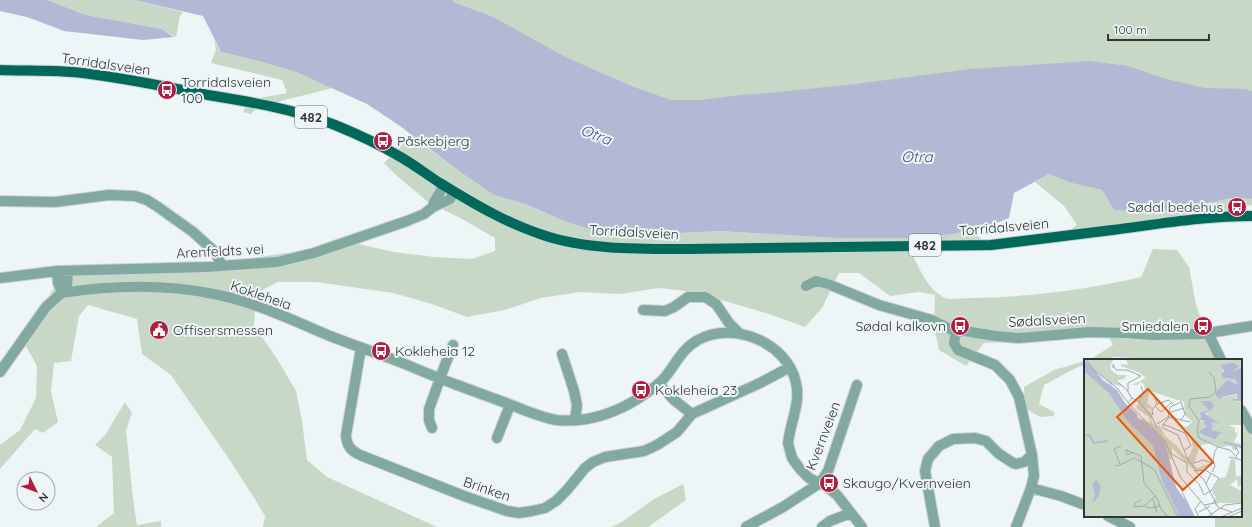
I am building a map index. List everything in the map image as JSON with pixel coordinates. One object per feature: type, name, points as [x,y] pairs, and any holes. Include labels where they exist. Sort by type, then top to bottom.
[{"type":"main road","name":"Torridalsveien","points":[[0,70],[83,73],[238,100],[298,113],[332,124],[366,138],[407,160],[454,192],[496,215],[542,235],[599,246],[651,249],[991,245],[1186,220],[1228,216],[1252,216]]},
{"type":"street","points":[[433,207],[434,202],[444,185]]},
{"type":"street","name":"Arenfeldts vei","points":[[0,278],[68,271],[222,266],[277,262],[314,253],[407,221],[424,214],[433,207],[450,199],[454,192]]},
{"type":"street","points":[[0,201],[55,202],[109,195],[134,196],[147,200],[193,232],[215,252],[222,266]]},
{"type":"street","points":[[0,372],[46,307],[67,288],[68,271]]},
{"type":"street","points":[[58,272],[58,283],[62,293]]},
{"type":"street","name":"Sødalsveien","points":[[806,286],[816,281],[828,284],[878,305],[932,320],[956,332],[966,331],[995,336],[1019,338],[1089,332],[1153,335],[1208,333],[1252,326]]},
{"type":"street","name":"Kokleheia","points":[[62,293],[98,288],[130,286],[176,288],[215,294],[256,306],[440,379],[538,415],[550,418],[575,420],[604,416],[630,404],[659,384],[686,349],[692,343],[707,335],[724,332],[739,333],[755,338],[771,347],[790,366],[798,393],[789,436],[790,451],[795,464],[804,474],[820,483]]},
{"type":"street","name":"Kokleheia","points":[[643,310],[665,311],[674,307],[688,297],[705,297],[716,304],[729,324],[739,333]]},
{"type":"street","points":[[956,332],[954,343],[958,350],[995,365],[1014,386],[1019,397],[1032,455],[1034,476],[1016,527]]},
{"type":"street","points":[[1208,333],[1221,359]]},
{"type":"street","points":[[432,428],[429,420],[429,409],[444,365],[453,345]]},
{"type":"street","name":"Brinken","points":[[361,348],[346,435],[349,448],[360,455],[416,478],[507,511],[525,513],[545,508],[561,496],[585,468],[593,462],[605,457],[644,450],[657,445],[677,432],[692,414],[760,383],[790,366]]},
{"type":"street","points":[[562,354],[577,405],[575,420]]},
{"type":"street","points":[[659,384],[674,400],[692,414]]},
{"type":"street","name":"Kvernveien","points":[[857,385],[828,471],[820,483],[838,495],[862,527]]},
{"type":"street","points":[[497,438],[510,405]]},
{"type":"street","points":[[1242,412],[1252,429]]},
{"type":"street","points":[[936,527],[925,471],[928,459],[939,446],[953,439],[975,438],[986,441],[998,453],[1016,464],[1024,462],[1032,455]]},
{"type":"street","points":[[746,527],[783,507],[820,483]]},
{"type":"street","points":[[1031,488],[1061,496],[1084,505]]},
{"type":"street","points":[[822,527],[830,521],[851,513]]},
{"type":"street","points":[[1110,517],[1130,527]]},
{"type":"green space","points":[[47,0],[134,0],[183,12],[180,16],[176,37],[162,29],[86,15]]},
{"type":"green space","points":[[349,0],[1252,0],[1252,131],[685,134]]},
{"type":"green space","points":[[214,40],[221,52],[296,72],[333,88],[257,107],[251,114],[243,112],[249,100],[287,93],[282,80],[211,63],[216,50]]},
{"type":"green space","points":[[411,135],[494,195],[528,205],[564,221],[601,233],[642,235],[719,231],[836,238],[914,238],[954,234],[977,229],[975,233],[985,243],[1029,241],[1062,236],[1077,225],[1064,206],[1035,182],[1049,174],[1071,183],[1102,190],[1114,210],[1155,213],[1232,198],[1252,199],[1252,205],[1187,220],[1111,229],[1015,244],[920,248],[911,252],[925,278],[933,289],[947,299],[954,299],[1057,292],[1099,286],[1141,277],[1153,249],[1177,250],[1189,267],[1196,305],[1210,343],[1219,359],[1153,359],[1114,357],[1107,359],[1091,359],[1113,345],[1108,335],[1071,334],[1027,341],[984,343],[966,366],[939,350],[934,327],[935,295],[919,292],[890,296],[859,273],[839,273],[822,308],[805,327],[769,314],[694,292],[659,288],[620,294],[580,292],[541,298],[505,310],[467,317],[432,304],[393,293],[316,282],[278,282],[256,293],[254,326],[276,357],[296,391],[302,421],[307,460],[327,477],[437,527],[263,527],[265,516],[229,459],[171,375],[142,354],[137,319],[88,305],[79,316],[71,361],[54,363],[51,391],[58,422],[43,433],[35,429],[0,469],[0,445],[20,430],[36,398],[37,366],[23,341],[0,371],[0,364],[12,353],[54,288],[79,274],[158,267],[198,266],[354,243],[394,252],[434,257],[472,259],[495,251],[495,238],[428,202],[384,163]]},
{"type":"green space","points":[[1084,361],[1084,365],[1044,385],[1039,404],[1054,412],[1054,416],[1040,417],[1025,408],[1024,387],[1054,370]]},
{"type":"green space","points":[[125,402],[132,413],[126,430],[137,525],[161,521],[161,527],[96,527],[114,513],[112,457],[95,445],[105,435]]},
{"type":"green space","points":[[1242,409],[1252,438],[1252,527],[1215,527],[1215,517],[1242,517]]},
{"type":"green space","points":[[683,484],[686,500],[648,527],[611,527],[622,522],[654,499]]},
{"type":"water","points":[[0,0],[47,0],[86,15],[162,29],[174,37],[143,40],[64,31],[27,17],[0,11]]},
{"type":"water","name":"Otra","points":[[134,0],[452,0],[456,3],[493,17],[564,56],[599,72],[634,87],[671,100],[701,100],[779,92],[970,69],[1089,61],[1128,66],[1166,79],[1205,88],[1245,89],[1252,91],[1252,199],[1232,198],[1155,213],[1114,210],[1102,190],[1071,183],[1049,174],[1014,193],[1009,218],[992,225],[954,234],[914,238],[836,238],[719,231],[642,235],[601,233],[564,221],[528,205],[494,195],[463,174],[400,126],[367,104],[296,72],[221,52],[203,16]]},
{"type":"place","name":"Torridalsveien 100","points":[[167,90]]},
{"type":"place","name":"Påskebjerg","points":[[383,141]]},
{"type":"place","name":"Sødal bedehus","points":[[1237,207]]},
{"type":"place","name":"Sødal kalkovn","points":[[960,326]]},
{"type":"place","name":"Smiedalen","points":[[1203,326]]},
{"type":"place","name":"Offisersmessen","points":[[159,330]]},
{"type":"place","name":"Kokleheia 12","points":[[381,351]]},
{"type":"place","name":"Kokleheia 23","points":[[641,390]]},
{"type":"place","name":"Skaugo/Kvernveien","points":[[829,483]]}]
